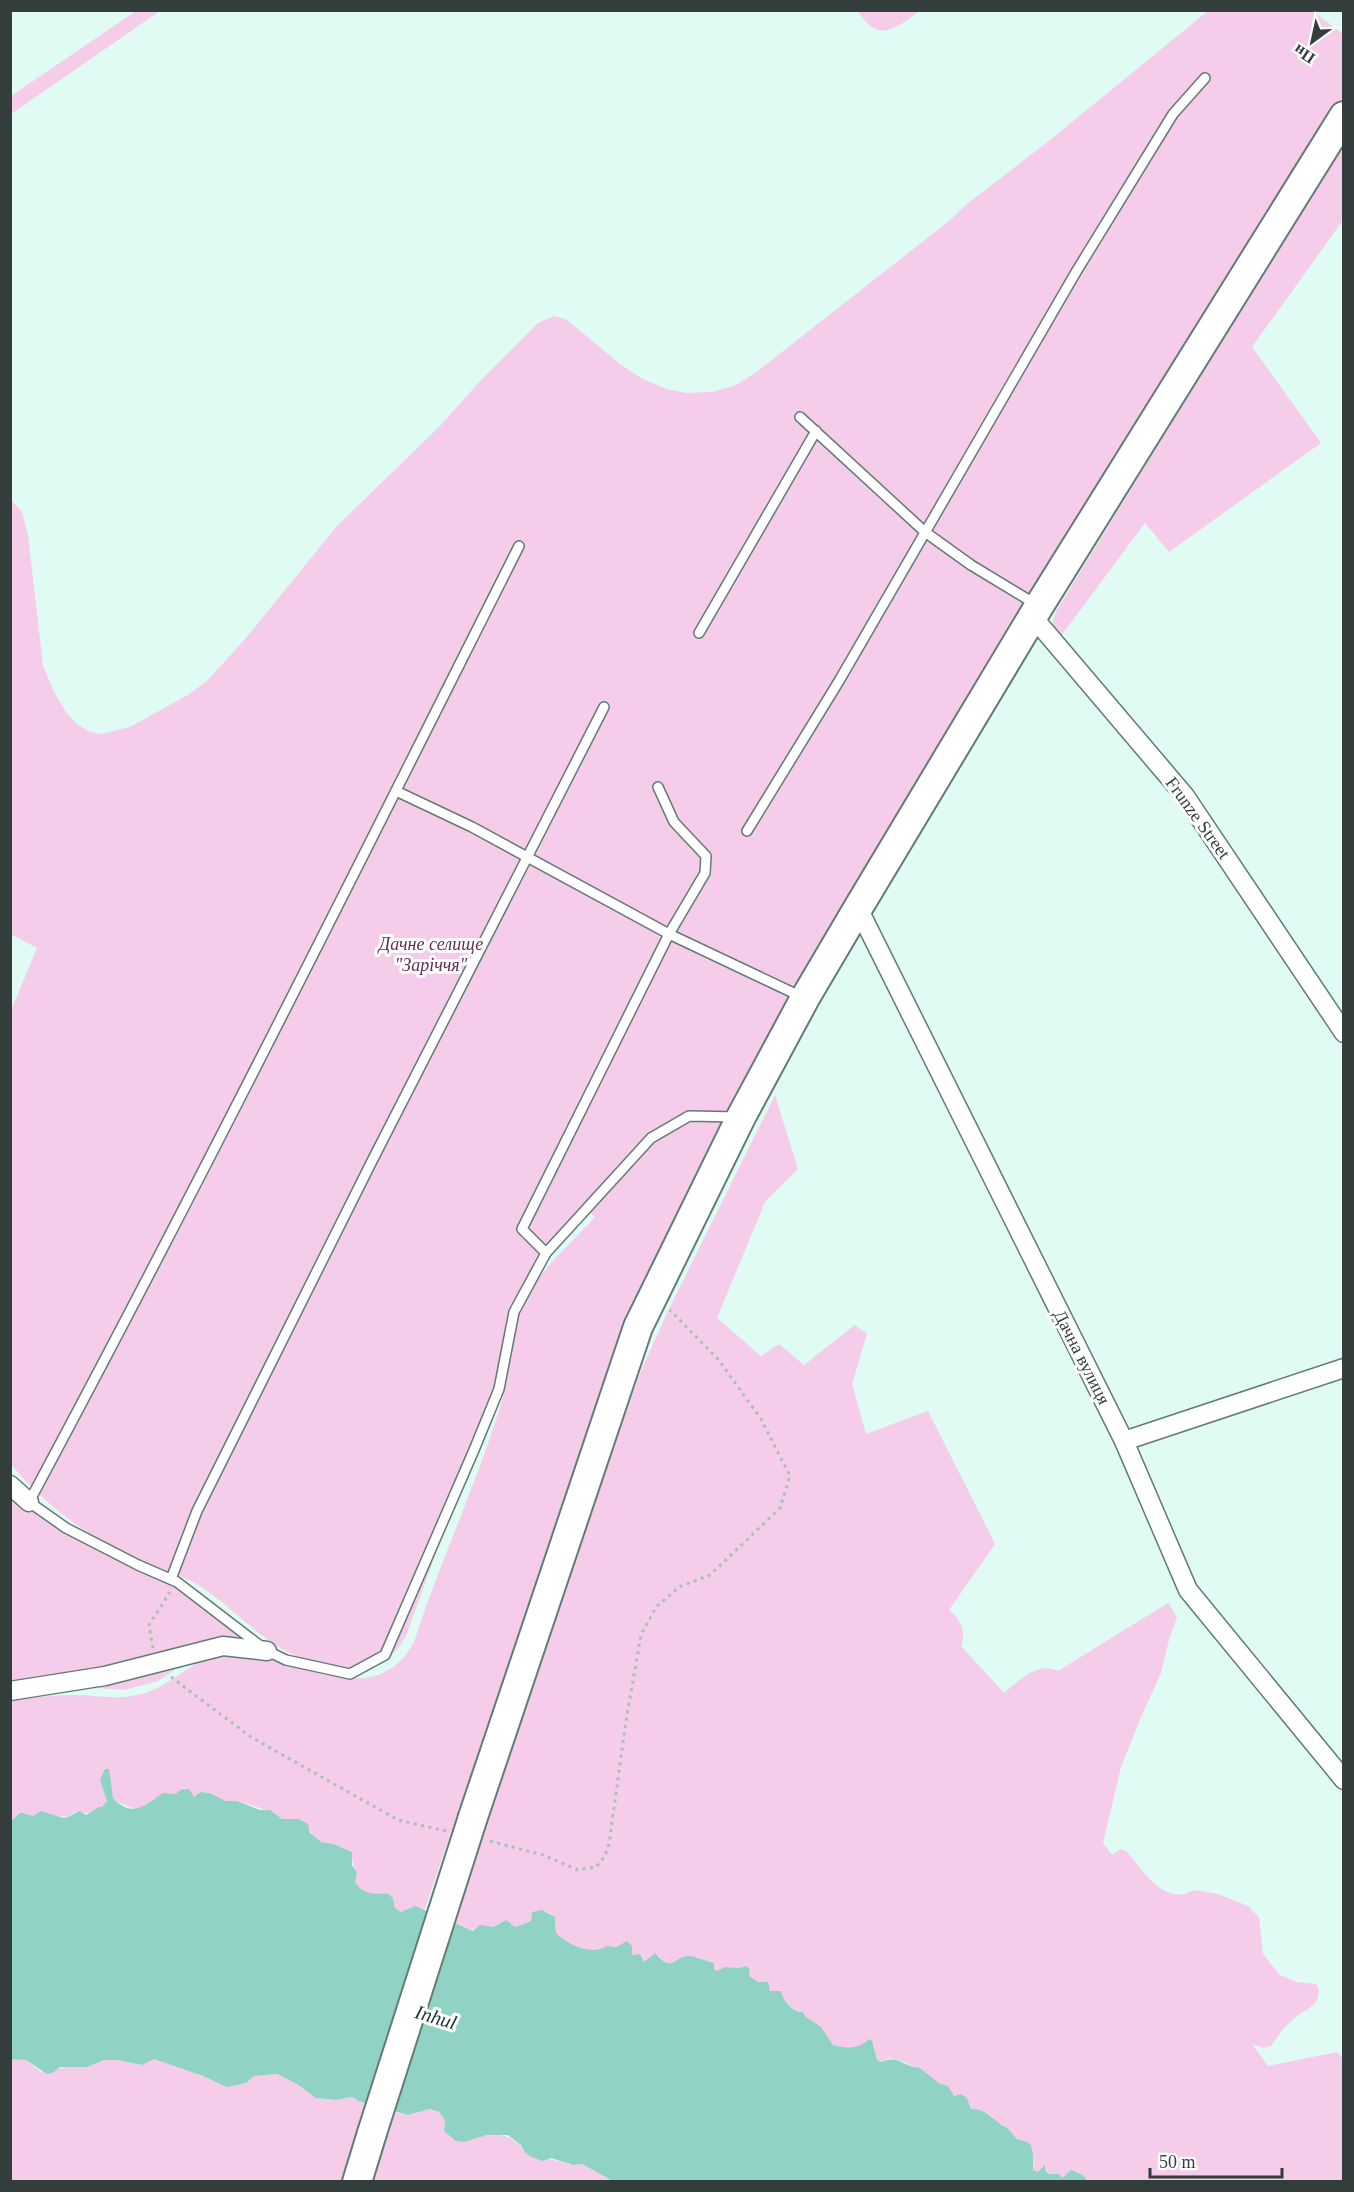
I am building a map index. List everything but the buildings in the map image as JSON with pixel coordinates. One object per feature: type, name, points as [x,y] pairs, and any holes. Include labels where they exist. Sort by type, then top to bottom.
[{"type":"highway","points":[[357,2181],[473,1816],[638,1327],[741,1117],[805,998],[1036,612],[1344,116]]},
{"type":"street","name":"Frunze Street","points":[[1036,612],[1185,796],[1344,1032]]},
{"type":"street","name":"Дачна вулиця","points":[[858,908],[1124,1441],[1188,1590],[1344,1780]]},
{"type":"street","points":[[1124,1441],[1344,1368]]},
{"type":"street","points":[[10,1485],[29,1502]]},
{"type":"street","points":[[10,1691],[105,1676],[223,1646],[267,1651]]},
{"type":"lane","points":[[747,831],[838,681],[1076,272],[1173,114],[1205,78]]},
{"type":"lane","points":[[800,417],[925,532],[1036,612]]},
{"type":"lane","points":[[699,633],[816,431]]},
{"type":"lane","points":[[519,546],[282,1020],[135,1306],[29,1502],[66,1528],[177,1582],[267,1651],[286,1660],[350,1674],[385,1654],[499,1389],[514,1312],[546,1253],[651,1138],[688,1116],[741,1117]]},
{"type":"lane","points":[[171,1579],[197,1511],[371,1163],[604,707]]},
{"type":"lane","points":[[546,1253],[522,1229],[669,934],[705,873],[706,855],[674,822],[658,787]]},
{"type":"lane","points":[[396,791],[472,827],[669,934],[805,998]]},
{"type":"green space","points":[[136,11],[160,11],[11,114],[11,96]]},
{"type":"green space","points":[[858,11],[919,11],[894,28],[879,30],[865,21]]},
{"type":"green space","name":"Дачне селище \"Заріччя\"","points":[[1208,11],[1313,11],[1343,34],[1343,99],[841,919],[575,1472],[424,1911],[415,1906],[401,1912],[395,1908],[393,1899],[382,1893],[366,1893],[361,1890],[355,1882],[355,1870],[349,1850],[321,1842],[313,1837],[309,1828],[282,1819],[273,1812],[237,1801],[226,1801],[210,1793],[205,1792],[194,1797],[186,1788],[180,1789],[178,1794],[152,1800],[145,1807],[135,1809],[117,1802],[111,1790],[100,1780],[107,1801],[105,1805],[94,1811],[75,1812],[63,1817],[41,1811],[33,1816],[19,1812],[11,1822],[11,1700],[63,1695],[114,1697],[142,1694],[162,1686],[200,1662],[218,1655],[244,1655],[325,1675],[351,1678],[375,1676],[396,1665],[414,1642],[484,1456],[504,1393],[514,1325],[522,1304],[546,1269],[595,1217],[585,1208],[539,1259],[512,1304],[502,1342],[495,1390],[406,1636],[392,1655],[376,1665],[357,1668],[334,1665],[303,1659],[281,1648],[196,1583],[140,1561],[86,1532],[37,1493],[10,1463],[10,1013],[37,948],[11,934],[10,499],[22,512],[28,535],[43,666],[54,692],[66,712],[77,724],[90,732],[102,734],[130,727],[188,695],[207,681],[246,638],[337,526],[440,426],[481,380],[538,323],[554,316],[567,320],[620,364],[641,378],[666,389],[686,393],[712,392],[734,386],[754,374],[949,221]]},
{"type":"green space","points":[[1343,145],[1343,220],[1252,347],[1321,443],[1169,552],[1145,523],[1061,636],[1052,625],[1055,613]]},
{"type":"green space","points":[[775,1095],[798,1169],[765,1202],[717,1318],[761,1356],[779,1344],[804,1365],[855,1325],[867,1334],[852,1384],[866,1434],[928,1411],[995,1544],[949,1610],[956,1617],[963,1631],[961,1646],[1004,1693],[1036,1670],[1058,1671],[1168,1603],[1177,1617],[1161,1673],[1121,1767],[1103,1843],[1112,1855],[1121,1849],[1127,1852],[1156,1885],[1173,1894],[1183,1894],[1194,1890],[1218,1894],[1248,1906],[1259,1917],[1263,1954],[1280,1975],[1296,1982],[1316,1984],[1319,1989],[1317,2000],[1283,2029],[1271,2046],[1263,2048],[1252,2044],[1268,2066],[1337,2052],[1343,2059],[1343,2181],[1087,2182],[1083,2175],[1071,2170],[1062,2178],[1046,2172],[1047,2166],[1038,2172],[1033,2169],[1035,2162],[1031,2156],[1030,2144],[1014,2137],[1008,2128],[998,2123],[990,2115],[971,2109],[970,2104],[952,2094],[948,2086],[939,2083],[920,2068],[890,2058],[879,2062],[875,2057],[873,2044],[867,2040],[862,2046],[846,2049],[833,2045],[821,2027],[806,2017],[804,2012],[790,2005],[784,1999],[781,1991],[770,1991],[749,1976],[750,1970],[743,1966],[725,1967],[717,1972],[714,1969],[714,1963],[692,1957],[667,1963],[658,1956],[644,1962],[640,1955],[632,1955],[631,1946],[627,1941],[598,1951],[580,1948],[556,1933],[555,1919],[543,1911],[532,1912],[531,1921],[515,1927],[505,1920],[479,1930],[452,1923],[549,1632],[640,1373],[667,1313]]},
{"type":"green space","points":[[10,1477],[41,1508],[67,1527],[199,1593],[245,1631],[250,1649],[182,1665],[158,1681],[125,1690],[82,1687],[11,1693]]},
{"type":"green space","points":[[10,2059],[26,2060],[41,2072],[71,2066],[87,2067],[104,2060],[118,2060],[141,2065],[154,2059],[231,2086],[246,2083],[254,2076],[277,2074],[297,2084],[316,2098],[336,2100],[352,2097],[366,2103],[342,2181],[11,2181]]},
{"type":"green space","points":[[430,2109],[439,2112],[445,2120],[444,2131],[464,2142],[481,2136],[506,2136],[520,2145],[525,2153],[573,2165],[582,2164],[613,2181],[370,2182],[392,2112],[409,2115]]},
{"type":"water","name":"Inhul","points":[[105,1769],[109,1769],[113,1798],[126,1808],[138,1808],[163,1793],[176,1794],[181,1789],[189,1789],[194,1797],[201,1792],[210,1793],[226,1801],[237,1801],[260,1810],[270,1810],[282,1819],[299,1819],[308,1824],[310,1833],[321,1842],[352,1852],[352,1865],[357,1873],[355,1882],[359,1887],[370,1893],[389,1894],[395,1908],[401,1912],[415,1906],[473,1931],[480,1925],[493,1927],[506,1920],[515,1927],[531,1921],[532,1912],[542,1910],[555,1917],[556,1933],[567,1942],[580,1948],[594,1950],[607,1946],[616,1947],[627,1941],[632,1946],[632,1955],[640,1954],[644,1962],[655,1953],[666,1963],[684,1956],[699,1958],[714,1963],[714,1969],[717,1971],[725,1967],[746,1966],[750,1969],[749,1976],[758,1982],[768,1982],[770,1991],[781,1991],[789,2006],[796,2011],[803,2012],[806,2017],[821,2027],[833,2045],[852,2047],[861,2045],[869,2039],[872,2041],[877,2060],[882,2062],[897,2060],[920,2068],[939,2083],[948,2086],[954,2096],[961,2094],[967,2098],[971,2109],[986,2113],[1009,2129],[1016,2138],[1030,2144],[1033,2170],[1038,2172],[1045,2165],[1046,2172],[1059,2174],[1062,2178],[1071,2170],[1083,2175],[1087,2181],[613,2181],[582,2164],[573,2165],[551,2158],[543,2161],[532,2157],[508,2135],[487,2135],[464,2142],[456,2141],[444,2131],[445,2120],[439,2112],[430,2109],[408,2115],[352,2097],[336,2100],[316,2098],[297,2084],[277,2074],[254,2076],[246,2083],[227,2087],[154,2059],[142,2065],[118,2060],[104,2060],[87,2067],[60,2067],[47,2074],[26,2060],[11,2059],[10,1822],[20,1813],[33,1816],[41,1811],[63,1818],[79,1811],[86,1815],[102,1807],[107,1801],[100,1780]]}]
